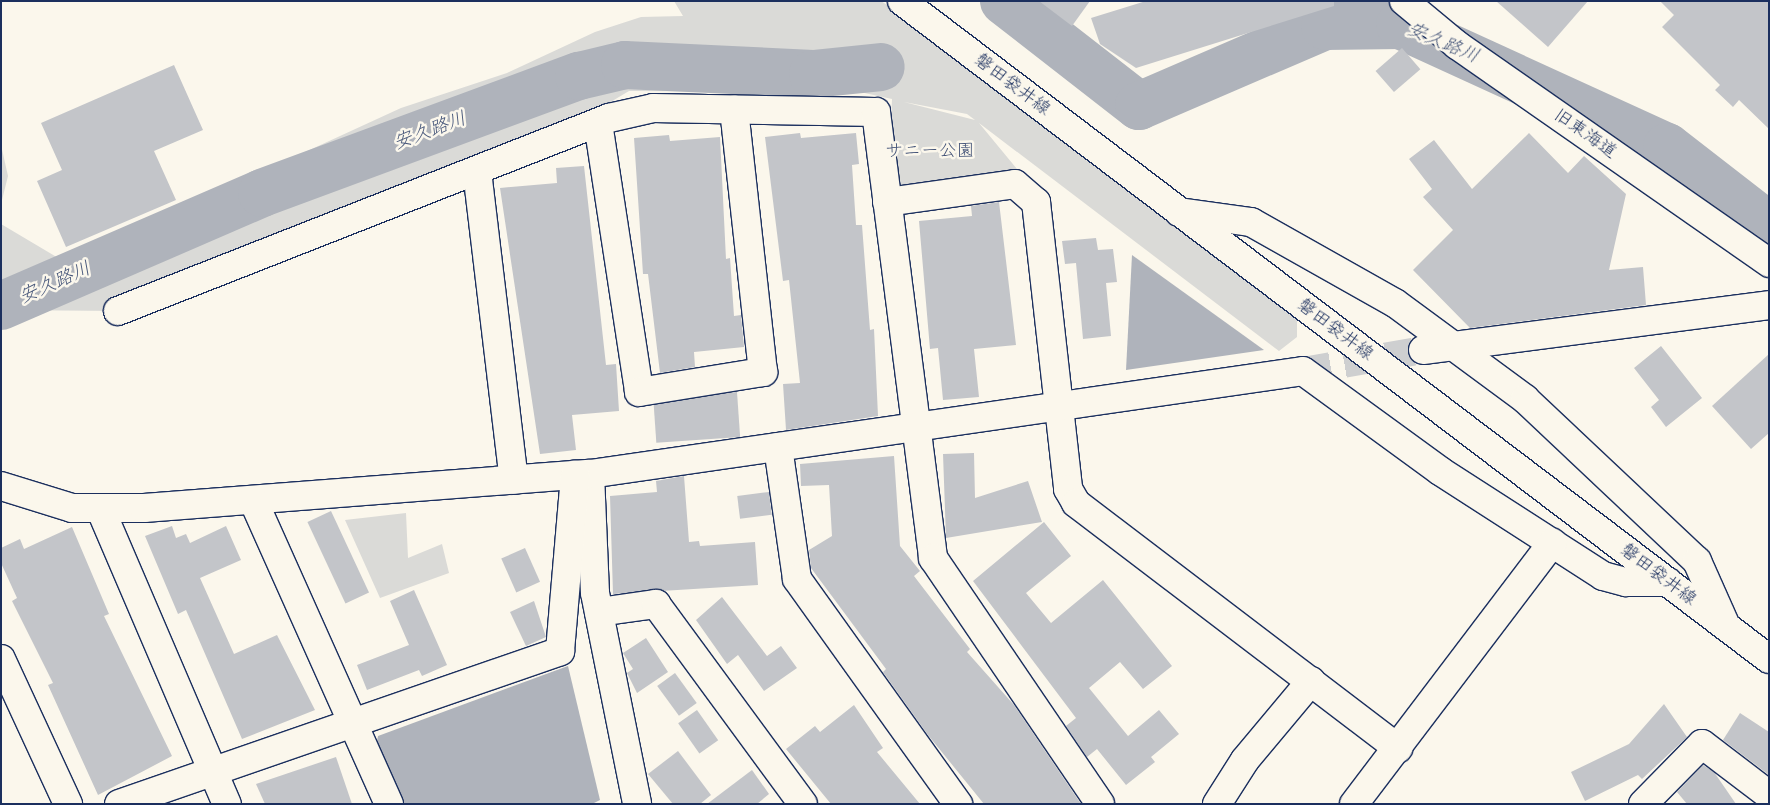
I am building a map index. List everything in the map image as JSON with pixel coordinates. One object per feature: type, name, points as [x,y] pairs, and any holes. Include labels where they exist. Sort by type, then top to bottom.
[{"type":"street","name":"磐田袋井線","points":[[902,1],[1769,659]]},
{"type":"street","name":"旧東海道","points":[[1404,1],[1457,45],[1769,263]]},
{"type":"street","points":[[118,311],[598,123],[653,108],[876,112],[933,558],[1100,804]]},
{"type":"street","points":[[598,123],[639,392],[763,372],[734,110]]},
{"type":"street","points":[[477,170],[514,480]]},
{"type":"street","points":[[887,202],[1015,184],[1036,202],[1068,489],[1076,503],[1398,748]]},
{"type":"street","points":[[1179,212],[1252,222],[1395,303],[1450,346],[1524,399],[1698,561],[1726,626]]},
{"type":"street","points":[[1423,350],[1769,305]]},
{"type":"street","points":[[1,486],[72,508],[100,508],[254,500],[582,475],[1303,370],[1440,471],[1603,576],[1626,582],[1668,582]]},
{"type":"street","points":[[778,447],[797,579],[958,804]]},
{"type":"street","points":[[582,475],[599,612],[637,804]]},
{"type":"street","points":[[119,804],[211,770],[560,652],[582,475]]},
{"type":"street","points":[[254,500],[389,804]]},
{"type":"street","points":[[100,508],[227,804]]},
{"type":"street","points":[[1354,804],[1552,543]]},
{"type":"street","points":[[599,612],[656,604],[802,804]]},
{"type":"street","points":[[1,659],[68,804]]},
{"type":"street","points":[[1217,804],[1245,760],[1310,681]]},
{"type":"street","points":[[1643,804],[1702,744],[1769,795]]},
{"type":"green space","name":"サニー公園","points":[[674,1],[881,1],[1032,100],[1297,301],[1297,337],[1279,351],[979,123],[1022,175],[887,202],[892,99],[860,92],[629,91],[532,149],[118,311],[1,310],[1,224],[65,262],[401,108],[507,73],[595,32],[641,17],[683,16]],"holes":[[[904,102],[967,114],[975,120]]]},
{"type":"green space","points":[[1,145],[8,176],[1,204]]},
{"type":"green space","points":[[406,513],[408,558],[442,544],[449,573],[380,598],[345,520]]},
{"type":"shaded area","points":[[1132,255],[1264,350],[1126,370]]},
{"type":"shaded area","points":[[568,666],[600,800],[592,804],[402,804],[376,746],[378,736]]},
{"type":"building","points":[[1039,1],[1090,1],[1072,26]]},
{"type":"building","points":[[1146,1],[1334,1],[1334,6],[1136,68],[1100,44],[1091,18]]},
{"type":"building","points":[[1496,1],[1588,1],[1548,47]]},
{"type":"building","points":[[1660,1],[1769,1],[1769,129],[1739,100],[1733,107],[1715,90],[1720,85],[1662,27],[1674,15]]},
{"type":"building","points":[[1402,48],[1420,69],[1394,92],[1376,71]]},
{"type":"building","points":[[174,65],[203,130],[154,151],[176,200],[66,247],[37,181],[62,170],[41,123]]},
{"type":"building","points":[[800,133],[801,138],[856,133],[859,164],[852,165],[856,225],[862,225],[870,330],[874,329],[878,416],[786,430],[783,384],[800,383],[789,280],[783,281],[765,137]]},
{"type":"building","points":[[1529,133],[1568,173],[1584,156],[1626,194],[1609,270],[1643,267],[1646,305],[1470,328],[1413,270],[1453,230],[1423,197],[1432,189],[1409,159],[1434,140],[1472,189]]},
{"type":"building","points":[[669,135],[670,141],[720,137],[726,259],[730,258],[734,316],[741,315],[744,347],[694,352],[695,367],[660,373],[648,274],[643,274],[634,138]]},
{"type":"building","points":[[584,166],[606,365],[616,364],[619,411],[572,415],[576,450],[540,454],[500,188],[557,183],[556,168]]},
{"type":"building","points":[[999,202],[1016,345],[974,349],[979,397],[943,400],[938,348],[930,349],[919,221],[972,216],[971,206]]},
{"type":"building","points":[[1096,238],[1098,250],[1113,249],[1117,282],[1106,283],[1111,336],[1083,339],[1076,263],[1065,264],[1062,241]]},
{"type":"building","points":[[1661,346],[1702,398],[1666,427],[1651,407],[1659,400],[1634,368]]},
{"type":"building","points":[[1769,354],[1769,433],[1751,449],[1712,406]]},
{"type":"building","points":[[737,392],[740,437],[656,443],[653,398]]},
{"type":"building","points":[[974,453],[975,498],[1028,481],[1042,522],[946,538],[943,454]]},
{"type":"building","points":[[894,456],[900,546],[920,571],[914,576],[970,649],[967,652],[1014,705],[1081,804],[984,804],[928,735],[883,672],[886,669],[811,568],[809,550],[832,536],[829,485],[801,486],[800,464]]},
{"type":"building","points":[[684,476],[689,542],[699,541],[700,546],[755,542],[758,585],[613,594],[610,496],[657,492],[656,481]]},
{"type":"building","points":[[769,492],[772,515],[740,519],[737,496]]},
{"type":"building","points":[[331,511],[369,593],[345,604],[307,522]]},
{"type":"building","points":[[1044,522],[1071,556],[1026,593],[1051,623],[1103,580],[1172,666],[1143,689],[1120,662],[1089,688],[1128,736],[1159,710],[1179,734],[1151,757],[1155,762],[1126,785],[1097,749],[1087,757],[1066,726],[1076,718],[973,581]]},
{"type":"building","points":[[172,526],[176,538],[186,534],[190,543],[226,526],[241,560],[200,578],[234,654],[277,635],[315,710],[242,739],[186,610],[178,614],[145,536]]},
{"type":"building","points":[[72,527],[109,614],[104,616],[172,756],[98,795],[48,685],[53,683],[12,601],[17,598],[1,563],[1,548],[20,539],[24,549]]},
{"type":"building","points":[[525,548],[540,582],[516,592],[501,559]]},
{"type":"building","points":[[414,590],[447,665],[422,676],[419,670],[367,690],[357,665],[409,645],[390,601]]},
{"type":"building","points":[[722,597],[767,656],[781,646],[797,668],[764,691],[738,655],[727,664],[696,620]]},
{"type":"building","points":[[534,601],[546,637],[526,646],[510,612]]},
{"type":"building","points":[[646,638],[668,672],[637,693],[627,673],[633,669],[623,653]]},
{"type":"building","points":[[675,673],[697,703],[679,716],[657,686]]},
{"type":"building","points":[[1664,704],[1687,737],[1642,779],[1638,775],[1585,801],[1571,772],[1629,744]]},
{"type":"building","points":[[854,705],[883,748],[877,752],[920,804],[831,804],[786,749],[815,726],[820,732]]},
{"type":"building","points":[[697,710],[718,740],[699,754],[678,723]]},
{"type":"building","points":[[1740,713],[1769,732],[1769,775],[1723,740]]},
{"type":"building","points":[[678,751],[711,795],[700,804],[673,804],[648,774]]},
{"type":"building","points":[[336,757],[352,804],[265,804],[256,784]]},
{"type":"building","points":[[1703,765],[1714,772],[1736,804],[1687,804],[1677,792]]},
{"type":"building","points":[[752,770],[769,794],[757,804],[707,804]]},
{"type":"waterway","name":"安久路川","points":[[1004,1],[1139,106],[1325,26],[1400,25],[1667,147],[1769,226]]},
{"type":"waterway","name":"安久路川","points":[[1,306],[262,193],[579,76],[625,65],[813,74],[881,67]]},
{"type":"tunnel","points":[[1303,371],[1423,350]]}]
